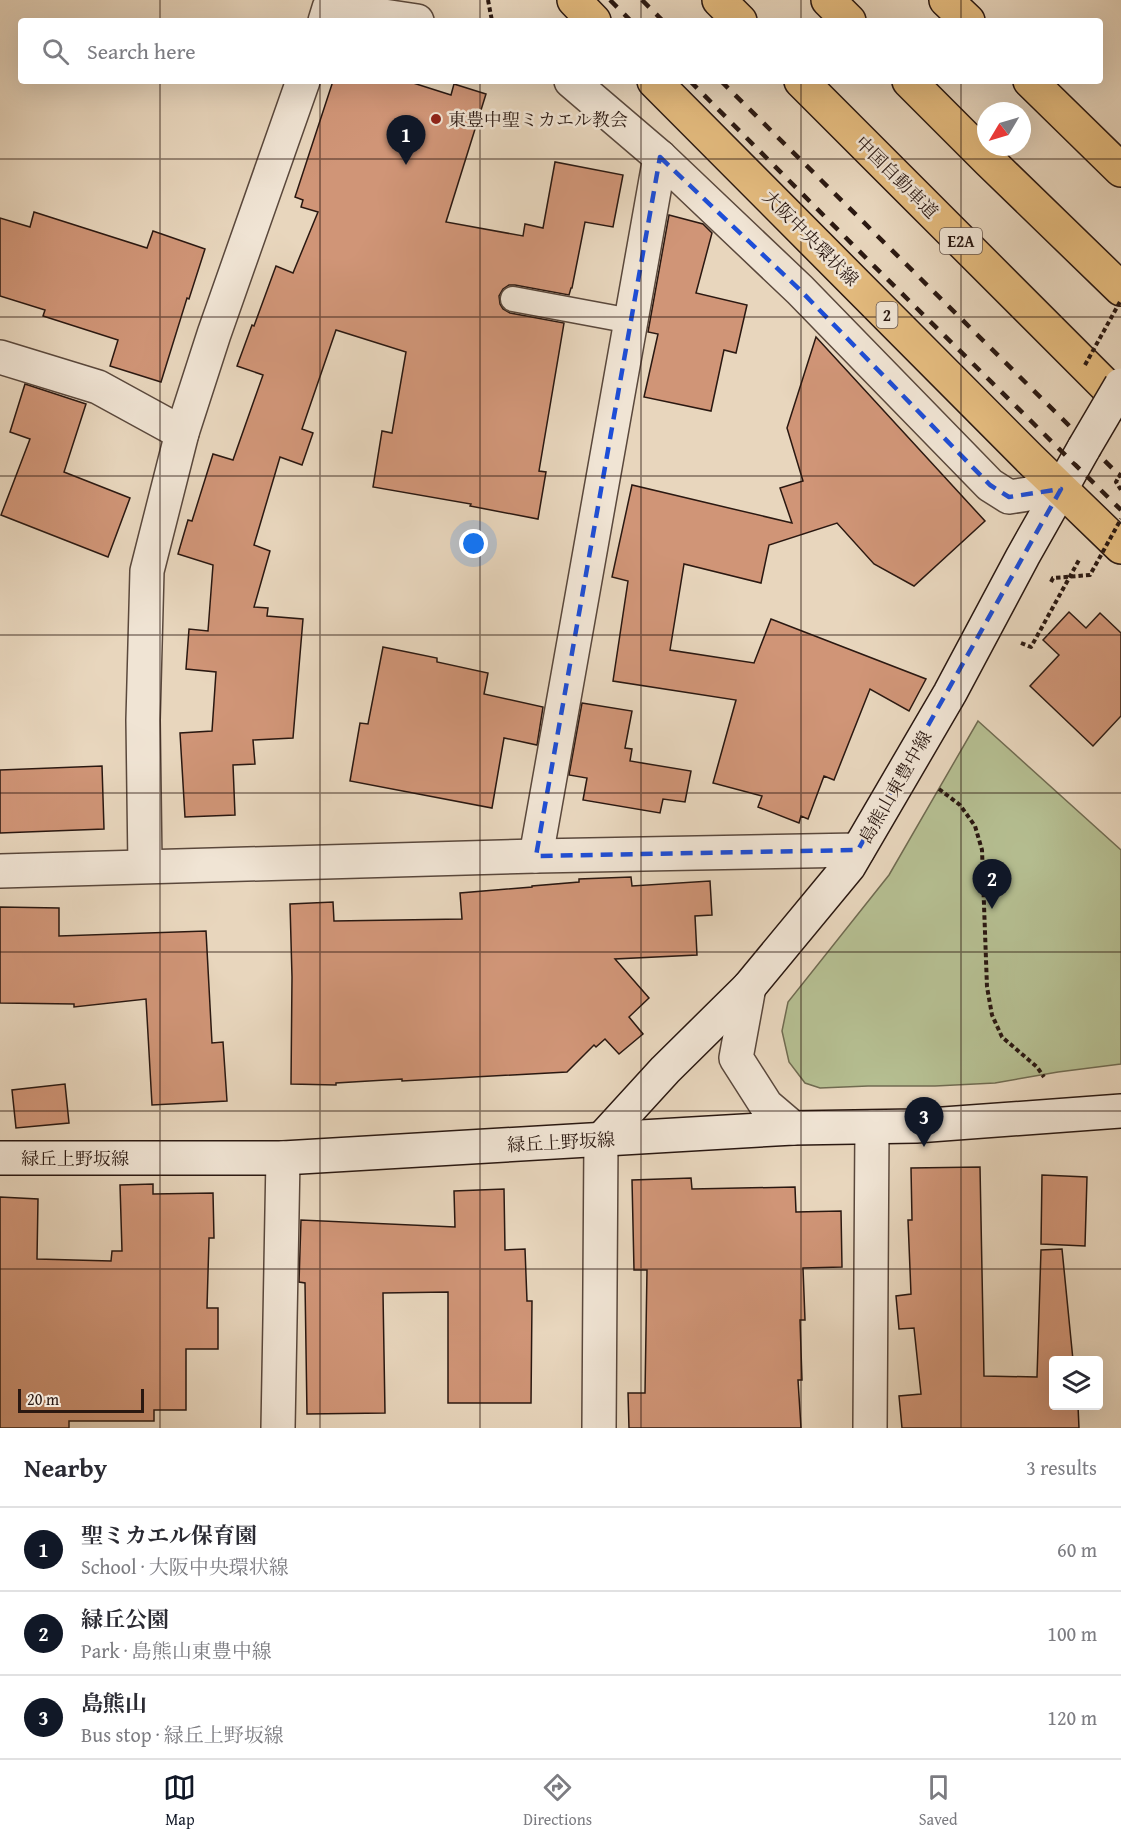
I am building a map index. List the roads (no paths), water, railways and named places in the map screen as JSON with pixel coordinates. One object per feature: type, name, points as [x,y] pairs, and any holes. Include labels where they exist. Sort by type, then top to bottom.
[{"type":"main road","points":[[574,0],[591,18]]},
{"type":"main road","points":[[719,0],[737,18]]},
{"type":"main road","points":[[828,0],[846,18]]},
{"type":"main road","points":[[946,0],[965,18]]},
{"type":"main road","name":"大阪中央環状線","points":[[657,84],[1061,489],[1107,552]]},
{"type":"main road","name":"中国自動車道","points":[[804,84],[1121,401]]},
{"type":"main road","points":[[912,84],[1121,289]]},
{"type":"main road","points":[[1033,84],[1121,170]]},
{"type":"street","points":[[326,18],[329,8],[397,18]]},
{"type":"street","points":[[145,866],[143,720],[147,571],[182,433],[214,334],[302,84]]},
{"type":"street","points":[[575,84],[660,157],[800,290],[990,485],[1008,496],[1061,489]]},
{"type":"street","points":[[536,856],[660,157]]},
{"type":"street","points":[[0,357],[98,387],[182,433]]},
{"type":"street","name":"島熊山東豊中線","points":[[601,1140],[665,1070],[749,987],[849,866],[950,693],[1023,555],[1121,385]]},
{"type":"street","points":[[0,870],[858,850]]},
{"type":"street","points":[[749,987],[736,1058],[766,1105],[793,1128]]},
{"type":"street","name":"緑丘上野坂線","points":[[0,1158],[283,1158],[793,1128],[916,1126],[1121,1111]]},
{"type":"street","points":[[870,1428],[872,1127]]},
{"type":"street","points":[[599,1428],[601,1140]]},
{"type":"street","points":[[278,1428],[283,1158]]},
{"type":"lane","points":[[513,299],[631,321]]},
{"type":"railway","points":[[610,0],[628,18]]},
{"type":"railway","points":[[642,0],[660,18]]},
{"type":"railway","points":[[693,84],[1121,510]]},
{"type":"railway","points":[[724,84],[1121,477]]},
{"type":"place","name":"東豊中聖ミカエル教会","points":[[436,119]]},
{"type":"place","name":"聖ミカエル保育園","points":[[406,165]]},
{"type":"place","name":"緑丘公園","points":[[992,909]]},
{"type":"place","name":"島熊山","points":[[924,1147]]}]
